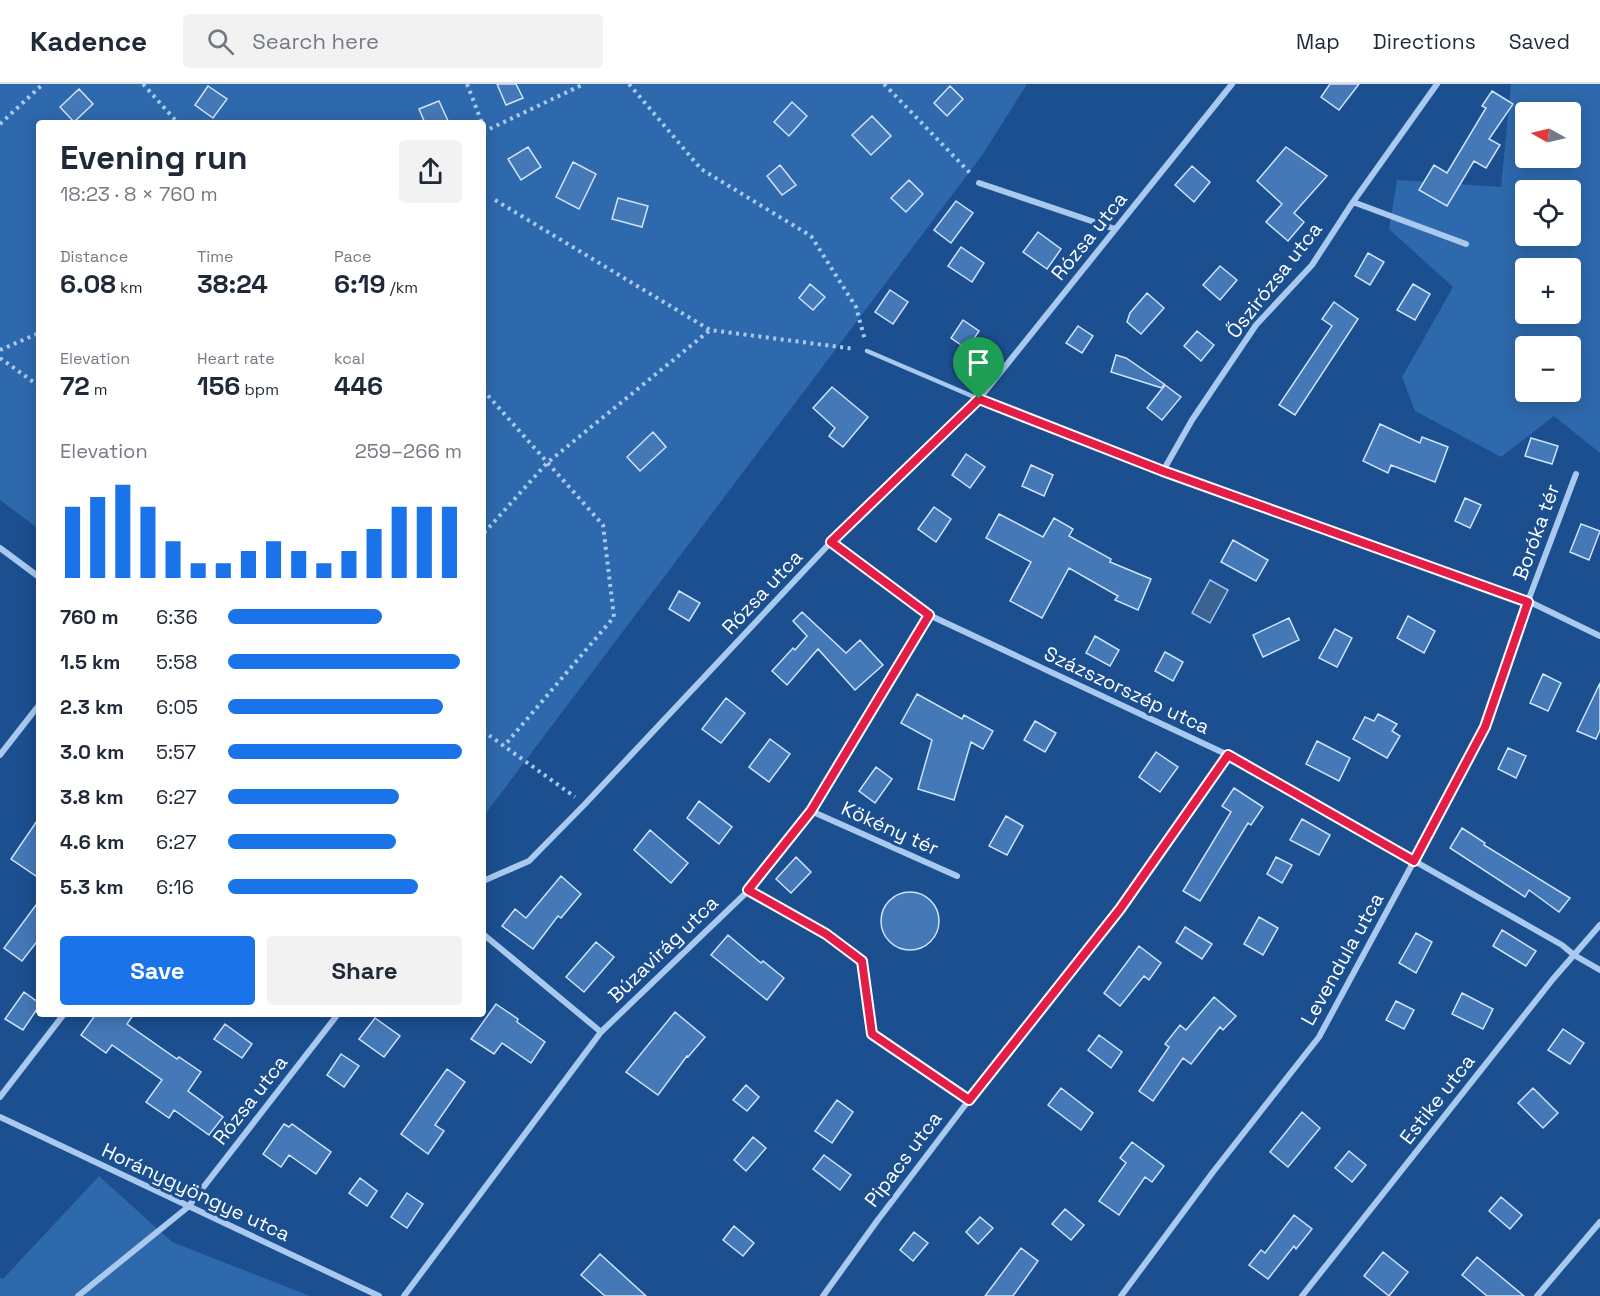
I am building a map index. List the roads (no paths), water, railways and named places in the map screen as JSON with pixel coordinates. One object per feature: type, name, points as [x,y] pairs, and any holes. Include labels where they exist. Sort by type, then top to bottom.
[{"type":"street","name":"Rózsa utca","points":[[486,880],[529,861],[831,542],[979,399],[1232,84]]},
{"type":"street","name":"Őszirózsa utca","points":[[1163,471],[1192,420],[1256,326],[1312,265],[1353,202],[1437,84]]},
{"type":"street","points":[[979,183],[1115,229]]},
{"type":"street","points":[[1353,202],[1466,244]]},
{"type":"street","points":[[979,399],[1163,471],[1528,602],[1600,636]]},
{"type":"street","name":"Boróka tér","points":[[1528,602],[1576,474]]},
{"type":"street","name":"Százszorszép utca","points":[[831,542],[929,615],[1228,755],[1562,945],[1600,970]]},
{"type":"street","points":[[0,548],[36,575]]},
{"type":"street","name":"Levendula utca","points":[[1121,1296],[1213,1172],[1319,1037],[1485,727],[1528,602]]},
{"type":"street","name":"Búzavirág utca","points":[[404,1296],[601,1032],[748,890],[811,811],[929,615]]},
{"type":"street","points":[[0,755],[36,709]]},
{"type":"street","name":"Pipacs utca","points":[[823,1296],[969,1100],[1120,909],[1228,755]]},
{"type":"street","name":"Kökény tér","points":[[811,811],[957,876]]},
{"type":"street","points":[[748,890],[826,934]]},
{"type":"street","name":"Estike utca","points":[[1302,1296],[1538,998],[1600,925]]},
{"type":"street","points":[[486,936],[601,1032]]},
{"type":"street","points":[[862,961],[872,1034],[969,1100]]},
{"type":"street","points":[[0,1097],[62,1017]]},
{"type":"street","name":"Rózsa utca","points":[[78,1296],[188,1207],[336,1017]]},
{"type":"street","name":"Horánygyöngye utca","points":[[0,1117],[379,1296]]},
{"type":"street","points":[[1537,1296],[1600,1222]]},
{"type":"lane","points":[[867,351],[979,399]]}]
